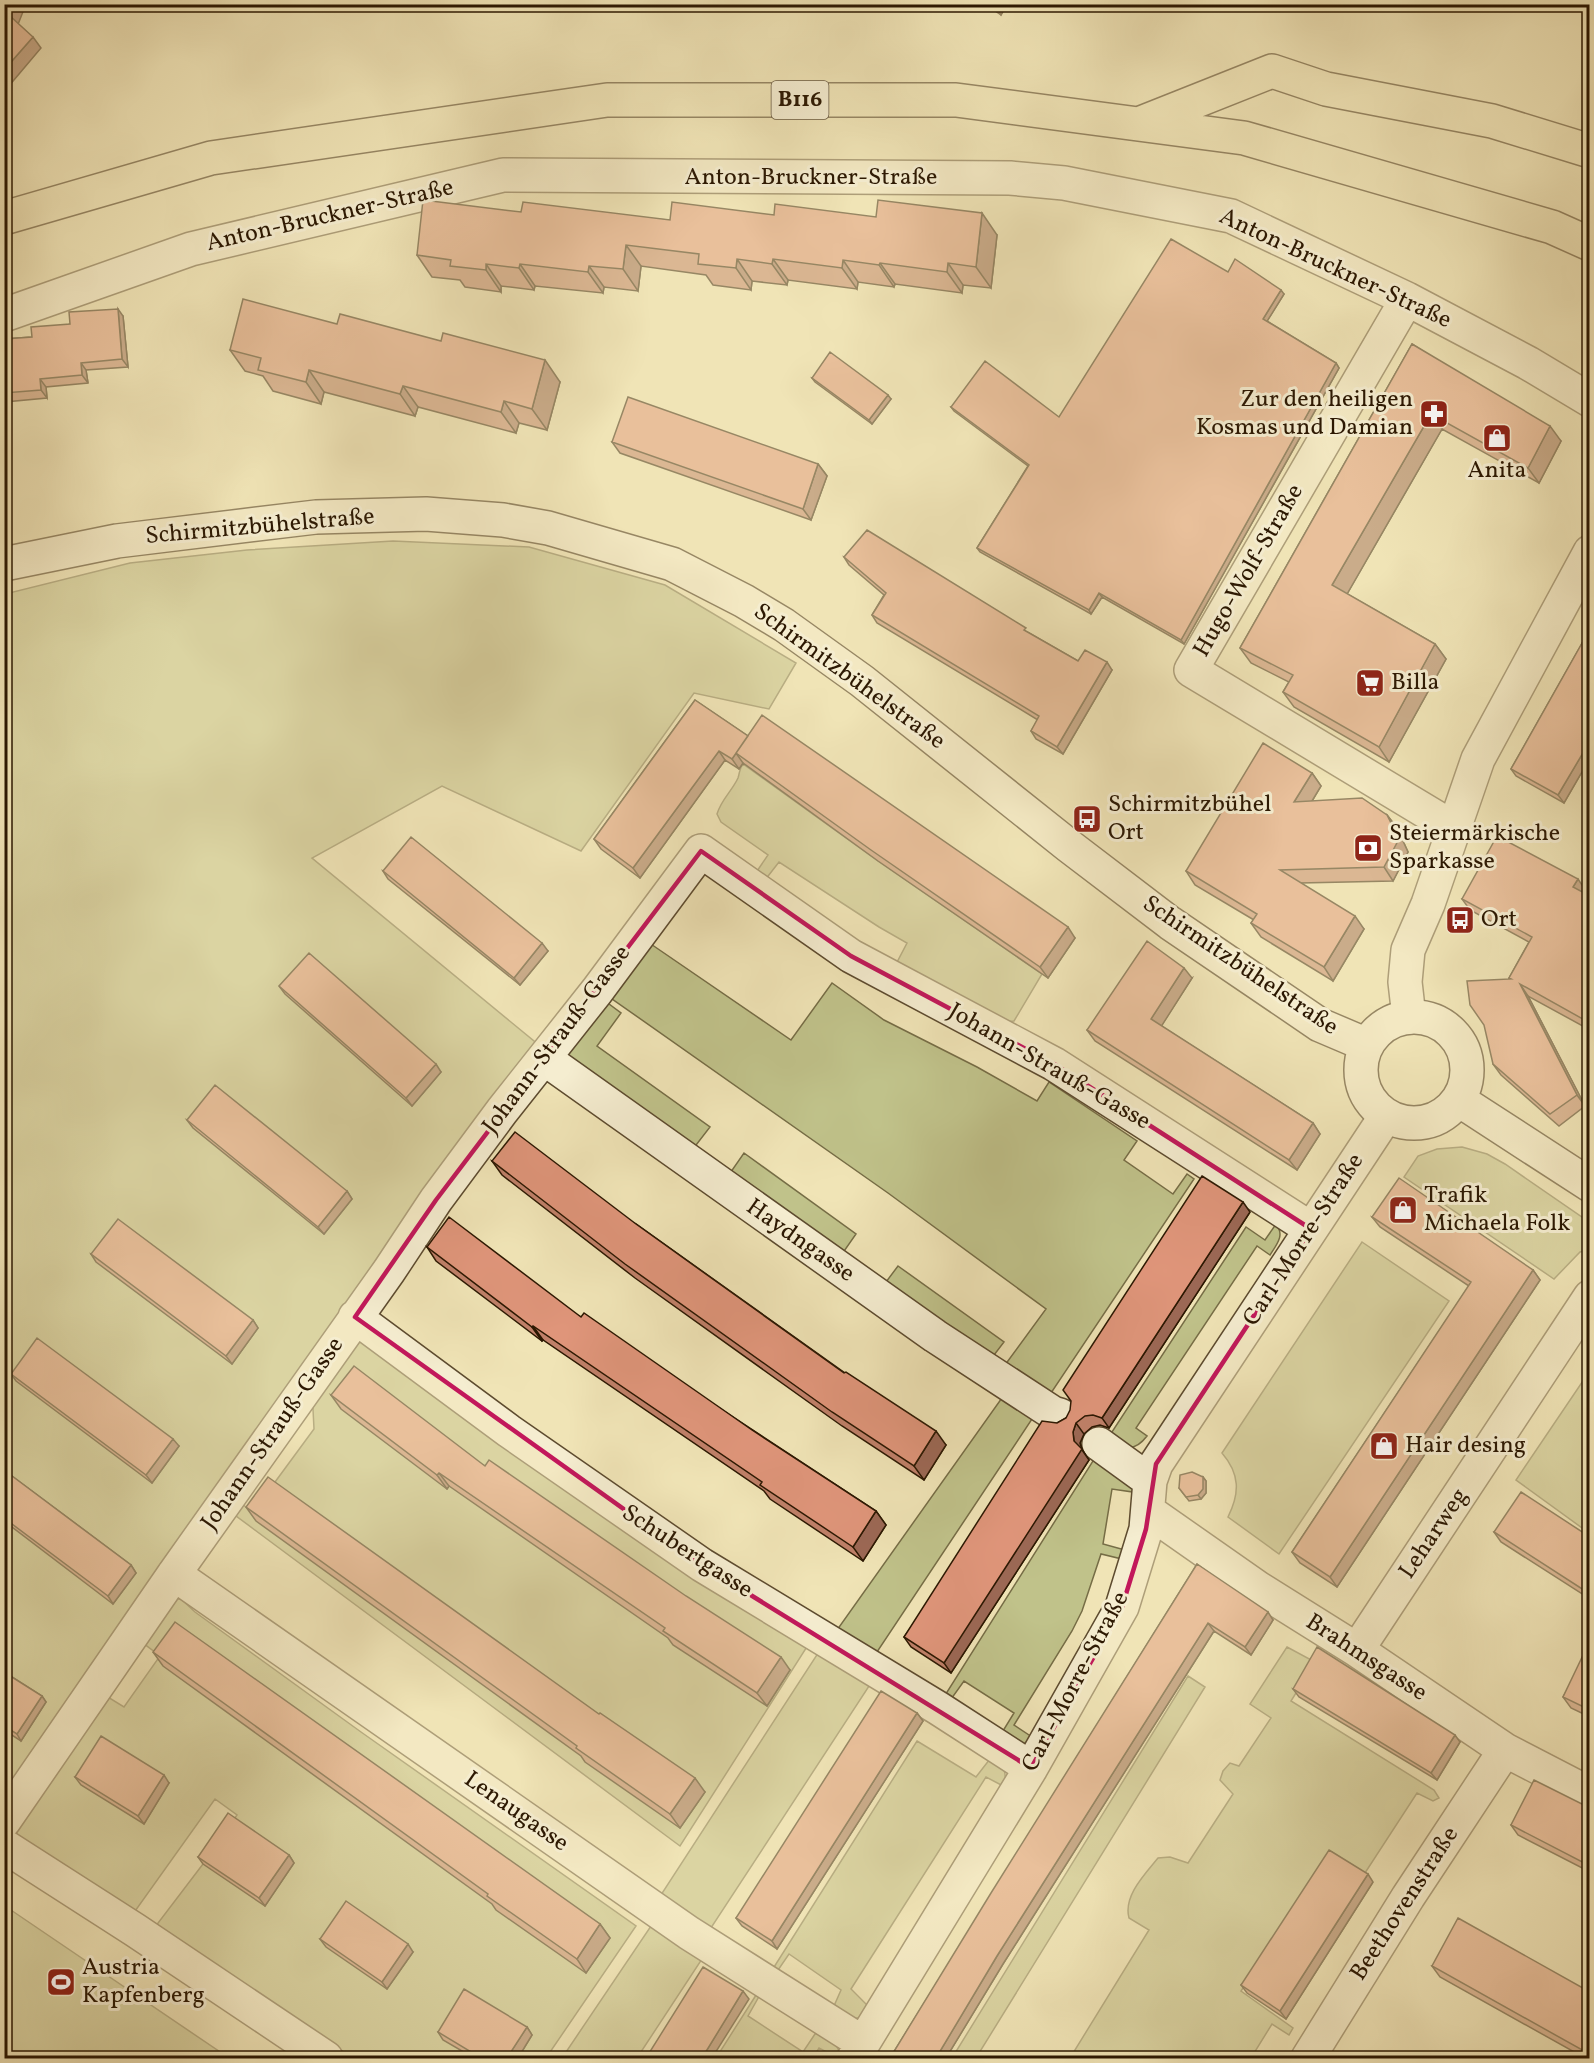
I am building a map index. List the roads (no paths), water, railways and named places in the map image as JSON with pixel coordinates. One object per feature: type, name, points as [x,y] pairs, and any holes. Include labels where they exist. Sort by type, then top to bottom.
[{"type":"main road","points":[[1138,124],[1272,71],[1326,89],[1492,121],[1590,151]]},
{"type":"main road","name":"B116","points":[[4,218],[211,158],[607,100],[956,100],[1244,138],[1552,227],[1590,244]]},
{"type":"street","name":"Anton-Bruckner-Straße","points":[[4,315],[191,249],[503,175],[1010,178],[1064,183],[1231,216],[1407,299],[1528,363],[1590,400]]},
{"type":"street","name":"Hugo-Wolf-Straße","points":[[1407,299],[1191,670],[1455,829]]},
{"type":"street","name":"Schirmitzbühelstraße","points":[[4,564],[117,541],[316,517],[426,514],[503,520],[548,528],[672,564],[744,601],[784,625],[862,681],[1069,846],[1170,923],[1320,1025],[1367,1046]]},
{"type":"street","points":[[1409,1017],[1405,982],[1408,950],[1428,904],[1478,759],[1590,552]]},
{"type":"street","name":"Johann-Strauß-Gasse","points":[[4,1821],[174,1574],[222,1510],[389,1271],[436,1200],[502,1111],[545,1059],[700,851],[852,956],[1054,1064],[1311,1229]]},
{"type":"street","points":[[1409,1017],[1426,1018],[1442,1025],[1455,1036],[1464,1050],[1468,1067],[1466,1084],[1459,1100],[1448,1112],[1433,1120],[1417,1124],[1401,1122],[1386,1116],[1365,1092],[1362,1076],[1362,1060],[1367,1046],[1378,1032],[1392,1022],[1409,1017]]},
{"type":"street","name":"Haydngasse","points":[[545,1059],[935,1336],[1056,1414]]},
{"type":"street","points":[[1459,1100],[1590,1185]]},
{"type":"street","name":"Carl-Morre-Straße","points":[[859,2051],[1031,1768],[1122,1607],[1146,1529],[1149,1496],[1156,1464],[1386,1116]]},
{"type":"street","name":"Leharweg","points":[[1357,1650],[1590,1297]]},
{"type":"street","name":"Schubertgasse","points":[[355,1317],[509,1431],[702,1565],[938,1708],[1031,1768]]},
{"type":"street","points":[[1099,1444],[1149,1496]]},
{"type":"street","name":"Brahmsgasse","points":[[1149,1496],[1258,1588],[1357,1650],[1505,1750],[1590,1794]]},
{"type":"street","name":"Lenaugasse","points":[[174,1574],[859,2051]]},
{"type":"street","name":"Beethovenstraße","points":[[1308,2058],[1408,1897],[1505,1750]]},
{"type":"street","points":[[4,1846],[135,1930],[326,2058]]},
{"type":"place","name":"Zur den heiligen Kosmas und Damian","points":[[1434,414]]},
{"type":"place","name":"Anita","points":[[1497,438]]},
{"type":"place","name":"Billa","points":[[1370,683]]},
{"type":"place","name":"Schirmitzbühel Ort","points":[[1087,819]]},
{"type":"place","name":"Steiermärkische Sparkasse","points":[[1368,848]]},
{"type":"place","name":"Ort","points":[[1460,920]]},
{"type":"place","name":"Trafik Michaela Folk","points":[[1403,1210]]},
{"type":"place","name":"Hair desing","points":[[1384,1446]]},
{"type":"place","name":"Austria Kapfenberg","points":[[61,1982]]}]
